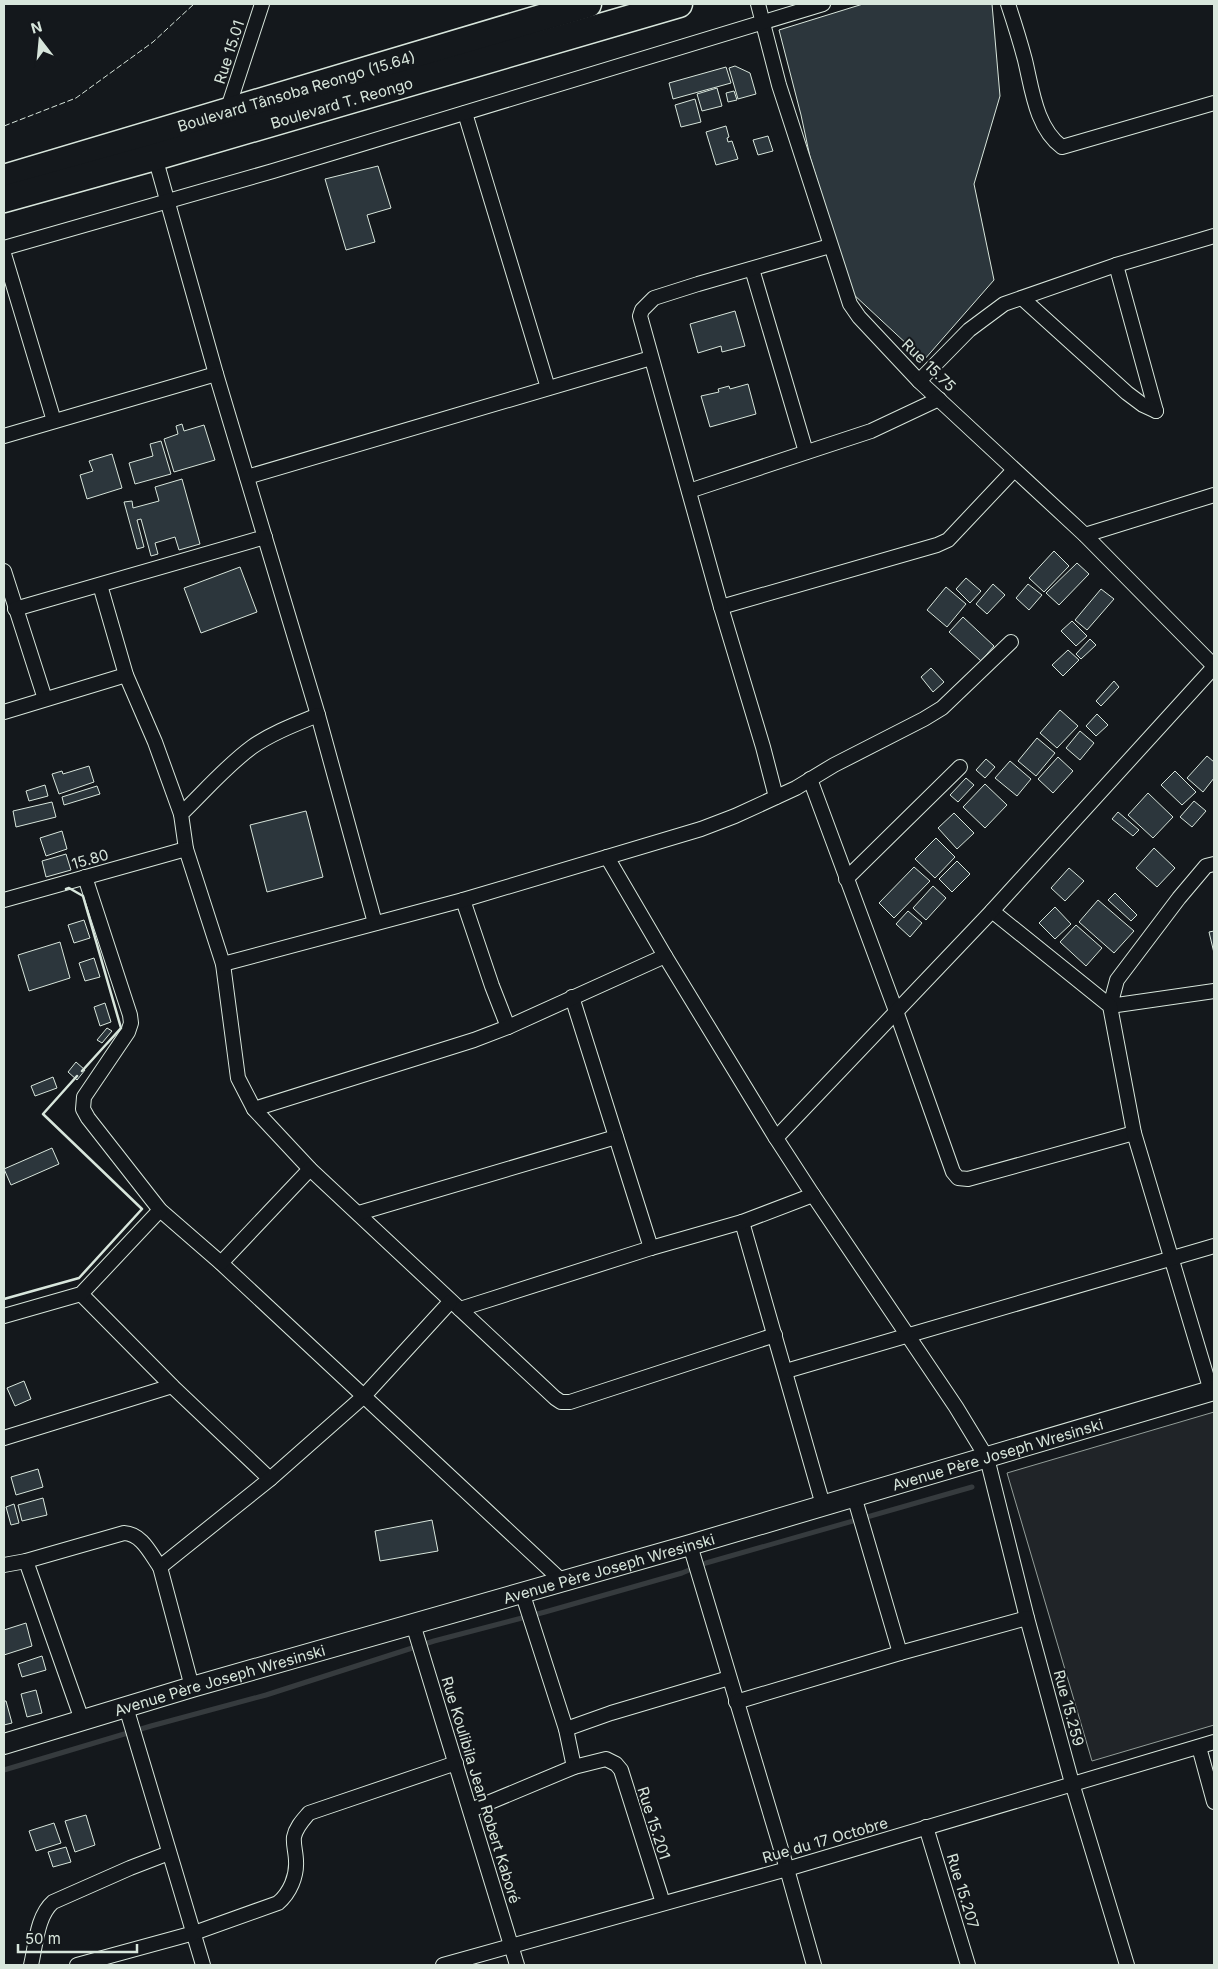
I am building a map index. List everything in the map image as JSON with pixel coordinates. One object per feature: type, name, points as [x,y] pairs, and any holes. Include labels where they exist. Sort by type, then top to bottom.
[{"type":"highway","name":"Boulevard Tânsoba Reongo (15.64)","points":[[4,178],[588,4]]},
{"type":"highway","name":"Boulevard T. Reongo","points":[[4,199],[155,157],[679,4]]},
{"type":"street","name":"Rue 15.01","points":[[227,111],[262,4]]},
{"type":"street","name":"Rue 15.75","points":[[758,4],[779,85],[850,304],[859,317],[919,381],[1085,535],[1214,667]]},
{"type":"street","points":[[4,248],[166,200],[273,171],[823,4]]},
{"type":"street","points":[[1008,4],[1038,109],[1047,131],[1054,141],[1062,147],[1214,102]]},
{"type":"street","points":[[465,113],[548,388]]},
{"type":"street","points":[[155,157],[216,374],[318,715],[375,923]]},
{"type":"street","points":[[919,381],[969,330],[1004,304],[1116,265],[1214,236]]},
{"type":"street","points":[[776,797],[640,316],[647,304],[654,298],[662,295],[830,246]]},
{"type":"street","points":[[4,254],[54,421]]},
{"type":"street","points":[[1022,298],[1126,393],[1143,405],[1156,411],[1116,265]]},
{"type":"street","points":[[752,268],[806,452]]},
{"type":"street","points":[[247,477],[651,358]]},
{"type":"street","points":[[4,436],[216,374]]},
{"type":"street","points":[[689,491],[871,431],[939,399]]},
{"type":"street","points":[[721,607],[937,545],[948,540],[1014,470]]},
{"type":"street","points":[[1085,535],[1214,495]]},
{"type":"street","points":[[15,609],[265,537]]},
{"type":"street","points":[[4,571],[45,700]]},
{"type":"street","points":[[100,585],[126,675],[155,742],[181,814],[186,849],[223,964],[238,1078],[254,1110],[310,1169],[561,1402],[570,1402],[775,1335]]},
{"type":"street","points":[[223,964],[463,900],[701,829],[735,816],[776,797],[834,764],[942,708],[1011,642]]},
{"type":"street","points":[[776,1138],[992,911],[1214,667]]},
{"type":"street","points":[[4,712],[126,675]]},
{"type":"street","points":[[181,814],[252,747],[281,730],[318,715]]},
{"type":"street","points":[[846,879],[960,767]]},
{"type":"street","points":[[810,779],[953,1172],[958,1178],[968,1179],[1134,1133]]},
{"type":"street","name":"15.80","points":[[4,900],[186,849]]},
{"type":"street","name":"Rue 15.259","points":[[607,857],[665,956],[812,1195],[909,1337],[987,1458],[1027,1618],[1072,1783],[1127,1965]]},
{"type":"street","points":[[1212,1390],[1134,1133],[1110,1006],[1117,980],[1179,898],[1206,866],[1214,864]]},
{"type":"street","points":[[85,877],[131,1023],[128,1032],[84,1098],[83,1109],[88,1118],[160,1210],[221,1263],[562,1581]]},
{"type":"street","points":[[463,900],[508,1027]]},
{"type":"street","points":[[992,911],[1110,1006],[1214,991]]},
{"type":"street","points":[[254,1110],[474,1040],[508,1027],[665,956]]},
{"type":"street","points":[[572,997],[651,1248]]},
{"type":"street","points":[[359,1213],[616,1137]]},
{"type":"street","points":[[221,1263],[310,1169]]},
{"type":"street","points":[[160,1567],[270,1478],[363,1397],[455,1305],[742,1222],[812,1195]]},
{"type":"street","points":[[4,1316],[80,1294],[160,1210]]},
{"type":"street","points":[[742,1222],[823,1506]]},
{"type":"street","points":[[786,1371],[909,1337],[1214,1246]]},
{"type":"street","points":[[80,1294],[172,1386],[270,1478]]},
{"type":"street","points":[[4,1438],[172,1386]]},
{"type":"street","name":"Avenue Père Joseph Wresinski","points":[[4,1744],[82,1720],[128,1716],[192,1686],[416,1631],[524,1600],[562,1581],[823,1506],[856,1504],[987,1458],[1212,1390]]},
{"type":"street","points":[[856,1504],[900,1653]]},
{"type":"street","points":[[4,1565],[26,1561],[124,1532],[139,1537],[160,1567],[192,1686]]},
{"type":"street","points":[[690,1545],[814,1965]]},
{"type":"street","points":[[26,1561],[82,1720]]},
{"type":"street","points":[[471,1810],[574,1768],[566,1729],[524,1600]]},
{"type":"street","points":[[736,1702],[900,1653],[1027,1618]]},
{"type":"street","name":"Rue Koulibila Jean Robert Kaboré","points":[[416,1631],[516,1965]]},
{"type":"street","points":[[566,1729],[610,1713],[729,1678]]},
{"type":"street","points":[[128,1716],[202,1965]]},
{"type":"street","name":"Rue du 17 Octobre","points":[[443,1965],[787,1869],[1214,1742]]},
{"type":"street","points":[[1199,1747],[1214,1802]]},
{"type":"street","name":"Rue 15.201","points":[[574,1768],[606,1759],[616,1764],[620,1770],[663,1903]]},
{"type":"street","points":[[77,1965],[194,1933],[278,1903],[290,1889],[296,1864],[294,1837],[299,1824],[309,1813],[456,1763]]},
{"type":"street","name":"Rue 15.207","points":[[926,1827],[968,1965]]},
{"type":"street","points":[[32,1965],[42,1916],[46,1908],[53,1902],[169,1853]]},
{"type":"shaded area","points":[[1214,1412],[1214,1725],[1092,1761],[1007,1473]]},
{"type":"building","points":[[863,4],[992,4],[1000,96],[974,184],[994,280],[924,360],[852,293],[810,157],[779,30]]},
{"type":"building","points":[[735,66],[750,73],[756,94],[738,99],[729,68]]},
{"type":"building","points":[[726,67],[731,83],[673,99],[669,83]]},
{"type":"building","points":[[717,88],[722,106],[702,111],[697,94]]},
{"type":"building","points":[[734,91],[737,100],[728,102],[726,93]]},
{"type":"building","points":[[695,99],[701,122],[681,127],[675,105]]},
{"type":"building","points":[[726,126],[729,137],[727,138],[728,142],[732,141],[738,159],[716,165],[706,132]]},
{"type":"building","points":[[768,136],[773,151],[758,155],[753,140]]},
{"type":"building","points":[[378,166],[391,208],[367,215],[375,242],[346,250],[325,179]]},
{"type":"building","points":[[735,311],[745,346],[722,352],[721,346],[698,353],[690,324]]},
{"type":"building","points":[[748,384],[756,414],[710,427],[701,396],[719,392],[718,389],[729,386],[730,389]]},
{"type":"building","points":[[182,424],[184,431],[204,425],[215,460],[174,472],[164,439],[178,434],[176,426]]},
{"type":"building","points":[[161,441],[171,474],[135,484],[129,463],[153,456],[150,444]]},
{"type":"building","points":[[112,454],[122,488],[87,499],[80,475],[93,471],[89,461]]},
{"type":"building","points":[[182,479],[200,544],[179,550],[175,537],[155,543],[158,554],[151,556],[141,519],[137,520],[144,547],[137,549],[124,502],[132,501],[133,508],[159,501],[155,487]]},
{"type":"building","points":[[1054,551],[1069,566],[1044,592],[1029,578]]},
{"type":"building","points":[[1077,563],[1089,574],[1059,605],[1046,593]]},
{"type":"building","points":[[240,567],[257,612],[201,633],[184,588]]},
{"type":"building","points":[[966,578],[981,591],[970,603],[956,589]]},
{"type":"building","points":[[993,584],[1005,595],[987,614],[976,604]]},
{"type":"building","points":[[1028,584],[1042,595],[1029,610],[1016,598]]},
{"type":"building","points":[[946,587],[966,604],[947,627],[927,610]]},
{"type":"building","points":[[1101,589],[1114,599],[1087,630],[1075,620]]},
{"type":"building","points":[[963,617],[994,646],[981,661],[949,632]]},
{"type":"building","points":[[1072,621],[1087,636],[1076,646],[1061,631]]},
{"type":"building","points":[[1090,639],[1096,645],[1081,659],[1076,654]]},
{"type":"building","points":[[1068,650],[1079,660],[1063,676],[1052,665]]},
{"type":"building","points":[[931,668],[944,682],[933,692],[921,677]]},
{"type":"building","points":[[1114,681],[1119,687],[1101,706],[1096,701]]},
{"type":"building","points":[[1060,710],[1078,726],[1057,748],[1040,733]]},
{"type":"building","points":[[1097,714],[1108,725],[1096,736],[1086,726]]},
{"type":"building","points":[[1080,731],[1094,743],[1080,760],[1066,748]]},
{"type":"building","points":[[1037,738],[1055,753],[1036,776],[1018,761]]},
{"type":"building","points":[[1207,756],[1214,762],[1214,778],[1203,792],[1187,778]]},
{"type":"building","points":[[1058,757],[1073,771],[1053,793],[1038,779]]},
{"type":"building","points":[[986,759],[995,767],[985,778],[976,770]]},
{"type":"building","points":[[1010,761],[1031,779],[1017,796],[995,778]]},
{"type":"building","points":[[89,766],[94,782],[59,794],[52,774],[62,771],[63,774]]},
{"type":"building","points":[[1175,771],[1196,792],[1182,805],[1161,785]]},
{"type":"building","points":[[966,778],[974,785],[958,802],[950,795]]},
{"type":"building","points":[[985,784],[1007,805],[985,828],[963,807]]},
{"type":"building","points":[[45,785],[48,796],[29,801],[26,791]]},
{"type":"building","points":[[97,786],[100,794],[64,805],[62,797]]},
{"type":"building","points":[[1148,793],[1173,817],[1153,838],[1128,815]]},
{"type":"building","points":[[1194,801],[1206,811],[1192,827],[1180,817]]},
{"type":"building","points":[[52,802],[56,817],[16,827],[13,811]]},
{"type":"building","points":[[306,811],[323,877],[267,892],[250,825]]},
{"type":"building","points":[[1118,812],[1139,830],[1133,836],[1112,819]]},
{"type":"building","points":[[954,813],[974,833],[957,849],[938,828]]},
{"type":"building","points":[[62,831],[67,849],[46,856],[40,838]]},
{"type":"building","points":[[936,838],[955,857],[935,878],[915,859]]},
{"type":"building","points":[[1154,848],[1175,868],[1157,887],[1136,868]]},
{"type":"building","points":[[66,854],[71,870],[46,877],[42,861]]},
{"type":"building","points":[[957,861],[970,874],[952,892],[939,879]]},
{"type":"building","points":[[914,867],[930,881],[894,918],[879,903]]},
{"type":"building","points":[[1069,868],[1084,881],[1065,901],[1051,888]]},
{"type":"building","points":[[933,886],[946,898],[926,920],[913,908]]},
{"type":"building","points":[[1115,893],[1137,915],[1131,921],[1108,900]]},
{"type":"building","points":[[1098,900],[1134,931],[1114,953],[1079,922]]},
{"type":"building","points":[[1055,907],[1071,924],[1055,939],[1039,923]]},
{"type":"building","points":[[908,911],[922,923],[910,937],[896,924]]},
{"type":"building","points":[[84,920],[90,938],[74,943],[68,925]]},
{"type":"building","points":[[1076,925],[1102,948],[1086,966],[1060,942]]},
{"type":"building","points":[[1214,931],[1214,953],[1209,932]]},
{"type":"building","points":[[60,942],[70,978],[29,991],[18,955]]},
{"type":"building","points":[[94,958],[100,977],[85,981],[79,963]]},
{"type":"building","points":[[105,1003],[111,1022],[100,1026],[94,1007]]},
{"type":"building","points":[[107,1028],[112,1031],[102,1043],[97,1040]]},
{"type":"building","points":[[76,1062],[85,1070],[77,1080],[68,1072]]},
{"type":"building","points":[[53,1077],[57,1088],[35,1096],[31,1086]]},
{"type":"building","points":[[52,1148],[59,1164],[11,1185],[4,1169]]},
{"type":"building","points":[[24,1381],[31,1399],[15,1406],[7,1388]]},
{"type":"building","points":[[38,1469],[43,1487],[16,1495],[11,1477]]},
{"type":"building","points":[[43,1498],[47,1515],[22,1521],[18,1505]]},
{"type":"building","points":[[14,1504],[19,1523],[11,1525],[6,1507]]},
{"type":"building","points":[[432,1520],[438,1551],[380,1561],[375,1531]]},
{"type":"building","points":[[26,1623],[32,1646],[4,1655],[4,1630]]},
{"type":"building","points":[[42,1656],[46,1670],[22,1677],[18,1664]]},
{"type":"building","points":[[36,1690],[42,1713],[27,1717],[21,1694]]},
{"type":"building","points":[[4,1701],[6,1701],[12,1723],[4,1725]]},
{"type":"building","points":[[86,1815],[95,1845],[75,1852],[65,1821]]},
{"type":"building","points":[[54,1823],[61,1843],[36,1851],[29,1831]]},
{"type":"building","points":[[66,1847],[71,1862],[53,1867],[48,1852]]},
{"type":"waterway","points":[[4,1770],[151,1726],[266,1695],[434,1641],[682,1573],[706,1563],[972,1487]]},
{"type":"fence","points":[[4,126],[76,98],[153,42],[194,4]]},
{"type":"wall","points":[[66,889],[69,888],[83,896],[121,1028],[82,1071]]},
{"type":"wall","points":[[4,1299],[79,1278],[142,1209],[43,1114],[77,1076]]}]
